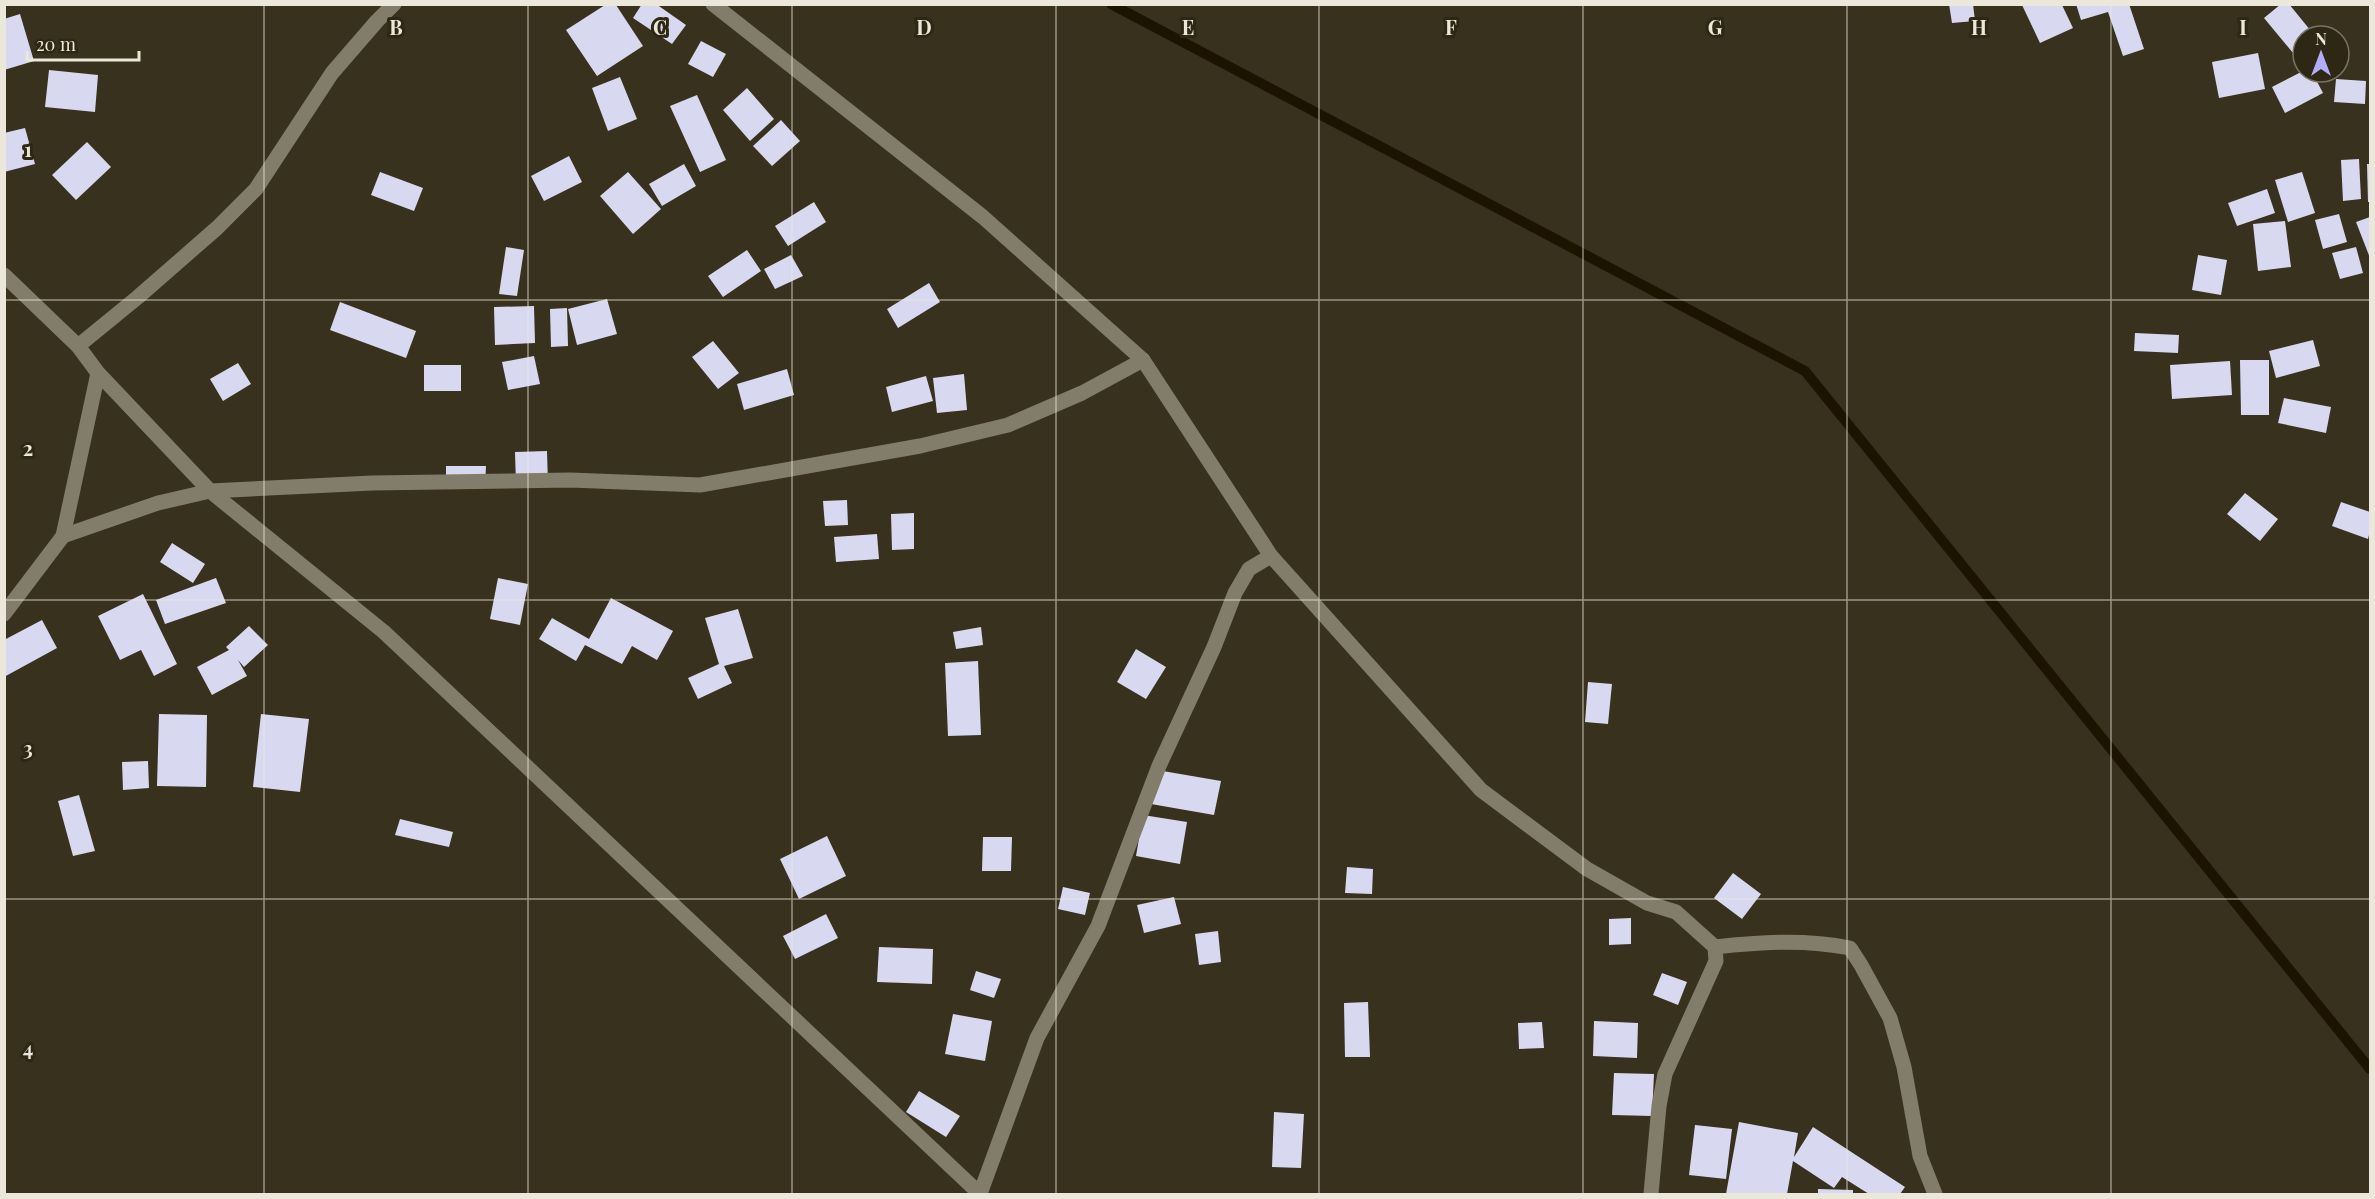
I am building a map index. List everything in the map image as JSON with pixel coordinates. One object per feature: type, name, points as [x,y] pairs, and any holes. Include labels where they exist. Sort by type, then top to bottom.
[{"type":"street","points":[[78,346],[191,251],[256,189],[332,73],[394,4]]},
{"type":"street","points":[[713,4],[983,218],[1143,360],[1271,555],[1481,790],[1587,869],[1647,903],[1676,912],[1715,947],[1716,961],[1665,1074],[1659,1106],[1651,1194]]},
{"type":"street","points":[[4,275],[78,346],[98,373],[210,491],[384,632],[980,1194],[1037,1038],[1043,1025],[1053,1013],[1098,926],[1159,766],[1214,647],[1235,593],[1249,569],[1271,555]]},
{"type":"street","points":[[63,536],[158,503],[210,491],[372,483],[570,480],[700,485],[920,446],[1008,425],[1082,393],[1143,360]]},
{"type":"street","points":[[4,614],[63,536],[98,373]]},
{"type":"street","points":[[1715,947],[1768,941],[1831,944],[1850,948],[1862,965],[1890,1018],[1905,1067],[1920,1156],[1935,1194]]},
{"type":"building","points":[[642,4],[656,4],[686,25],[672,44],[633,18]]},
{"type":"building","points":[[1949,4],[1973,4],[1975,21],[1952,23]]},
{"type":"building","points":[[2076,4],[2129,4],[2144,49],[2123,56],[2108,12],[2081,20]]},
{"type":"building","points":[[2281,4],[2289,4],[2305,24],[2291,24],[2291,51],[2264,18]]},
{"type":"building","points":[[605,5],[616,5],[643,46],[597,76],[566,30]]},
{"type":"building","points":[[2022,5],[2062,5],[2073,28],[2040,43]]},
{"type":"building","points":[[20,14],[34,61],[4,70],[4,19]]},
{"type":"building","points":[[701,41],[726,54],[713,77],[688,64]]},
{"type":"building","points":[[2258,53],[2265,89],[2219,98],[2212,62]]},
{"type":"building","points":[[49,70],[98,75],[95,112],[45,107]]},
{"type":"building","points":[[620,77],[637,119],[608,131],[592,88]]},
{"type":"building","points":[[2291,77],[2291,84],[2318,84],[2323,93],[2285,113],[2272,87]]},
{"type":"building","points":[[2351,80],[2366,81],[2365,104],[2334,102],[2336,84],[2351,84]]},
{"type":"building","points":[[747,88],[774,119],[750,141],[723,110]]},
{"type":"building","points":[[697,95],[726,160],[700,172],[670,106]]},
{"type":"building","points":[[781,120],[800,141],[772,166],[753,146]]},
{"type":"building","points":[[25,128],[35,164],[4,172],[4,133]]},
{"type":"building","points":[[87,142],[111,167],[76,200],[52,175]]},
{"type":"building","points":[[569,156],[582,182],[544,201],[531,176]]},
{"type":"building","points":[[2359,159],[2361,199],[2343,201],[2341,160]]},
{"type":"building","points":[[684,164],[696,186],[662,206],[649,184]]},
{"type":"building","points":[[2367,164],[2370,164],[2370,202],[2368,202]]},
{"type":"building","points":[[380,172],[423,188],[414,211],[371,195]]},
{"type":"building","points":[[628,172],[661,209],[633,234],[600,196]]},
{"type":"building","points":[[2302,172],[2315,213],[2288,222],[2275,180]]},
{"type":"building","points":[[2267,189],[2275,213],[2237,226],[2228,203]]},
{"type":"building","points":[[814,202],[826,222],[788,246],[775,226]]},
{"type":"building","points":[[2339,214],[2347,242],[2323,249],[2315,220]]},
{"type":"building","points":[[2370,217],[2370,258],[2356,222]]},
{"type":"building","points":[[2285,221],[2291,267],[2258,271],[2253,224]]},
{"type":"building","points":[[506,247],[524,250],[517,296],[499,294]]},
{"type":"building","points":[[2356,247],[2363,273],[2340,279],[2332,253]]},
{"type":"building","points":[[747,250],[761,271],[723,297],[708,276]]},
{"type":"building","points":[[791,255],[803,276],[775,289],[764,269]]},
{"type":"building","points":[[2198,255],[2227,260],[2221,295],[2192,290]]},
{"type":"building","points":[[929,283],[940,302],[898,328],[887,309]]},
{"type":"building","points":[[607,299],[617,334],[577,345],[568,309]]},
{"type":"building","points":[[340,302],[416,331],[406,358],[330,330]]},
{"type":"building","points":[[534,306],[535,343],[495,345],[494,307]]},
{"type":"building","points":[[567,308],[568,346],[551,347],[550,309]]},
{"type":"building","points":[[2135,333],[2179,335],[2178,353],[2134,351]]},
{"type":"building","points":[[2313,340],[2320,366],[2276,378],[2269,351]]},
{"type":"building","points":[[713,341],[739,373],[718,389],[692,357]]},
{"type":"building","points":[[534,356],[540,384],[508,390],[502,362]]},
{"type":"building","points":[[2240,360],[2269,360],[2269,415],[2241,415]]},
{"type":"building","points":[[2230,361],[2232,395],[2172,399],[2170,365]]},
{"type":"building","points":[[238,363],[251,384],[223,401],[210,379]]},
{"type":"building","points":[[424,365],[461,365],[461,391],[424,391]]},
{"type":"building","points":[[787,369],[794,395],[744,410],[737,384]]},
{"type":"building","points":[[964,374],[967,410],[937,413],[933,378]]},
{"type":"building","points":[[926,376],[933,401],[892,412],[886,387]]},
{"type":"building","points":[[2284,398],[2331,407],[2326,433],[2278,423]]},
{"type":"building","points":[[547,451],[548,484],[516,485],[515,452]]},
{"type":"building","points":[[446,466],[486,466],[485,486],[446,485]]},
{"type":"building","points":[[2245,493],[2278,519],[2260,541],[2227,514]]},
{"type":"building","points":[[847,500],[848,525],[825,526],[823,501]]},
{"type":"building","points":[[2341,502],[2370,512],[2368,539],[2332,526]]},
{"type":"building","points":[[914,513],[914,549],[892,550],[891,514]]},
{"type":"building","points":[[877,534],[879,559],[836,562],[834,537]]},
{"type":"building","points":[[172,543],[205,564],[193,583],[160,562]]},
{"type":"building","points":[[216,578],[226,603],[165,624],[156,600]]},
{"type":"building","points":[[498,578],[528,584],[520,625],[490,619]]},
{"type":"building","points":[[143,594],[177,664],[154,676],[141,650],[120,660],[98,616]]},
{"type":"building","points":[[611,598],[673,631],[657,660],[632,646],[622,664],[585,645],[576,661],[539,639],[552,618],[589,639]]},
{"type":"building","points":[[738,609],[753,658],[724,666],[732,683],[698,699],[688,678],[719,664],[705,618]]},
{"type":"building","points":[[42,620],[57,648],[4,677],[4,640]]},
{"type":"building","points":[[249,626],[268,645],[244,667],[238,660],[247,676],[212,695],[197,667],[229,650],[226,647]]},
{"type":"building","points":[[981,627],[983,645],[956,649],[953,632]]},
{"type":"building","points":[[1136,649],[1166,667],[1146,699],[1117,682]]},
{"type":"building","points":[[978,661],[981,735],[948,736],[945,663]]},
{"type":"building","points":[[1588,682],[1612,684],[1608,724],[1585,722]]},
{"type":"building","points":[[159,714],[207,715],[206,787],[157,786]]},
{"type":"building","points":[[261,714],[309,719],[300,792],[253,787]]},
{"type":"building","points":[[148,761],[149,788],[123,790],[122,762]]},
{"type":"building","points":[[1157,770],[1221,781],[1214,815],[1151,804]]},
{"type":"building","points":[[79,795],[95,851],[73,856],[58,801]]},
{"type":"building","points":[[1143,815],[1187,822],[1180,864],[1136,856]]},
{"type":"building","points":[[400,819],[453,832],[449,847],[395,835]]},
{"type":"building","points":[[827,836],[846,876],[799,899],[780,859]]},
{"type":"building","points":[[983,837],[1012,837],[1011,871],[982,871]]},
{"type":"building","points":[[1347,867],[1373,869],[1372,894],[1345,893]]},
{"type":"building","points":[[1733,873],[1761,894],[1742,919],[1714,898]]},
{"type":"building","points":[[1063,887],[1090,893],[1085,915],[1058,909]]},
{"type":"building","points":[[1174,897],[1181,924],[1144,933],[1137,905]]},
{"type":"building","points":[[826,914],[838,938],[795,959],[783,936]]},
{"type":"building","points":[[1631,918],[1631,944],[1609,945],[1609,919]]},
{"type":"building","points":[[1218,931],[1221,962],[1199,965],[1195,934]]},
{"type":"building","points":[[879,947],[933,949],[932,984],[877,982]]},
{"type":"building","points":[[976,971],[1001,979],[994,998],[970,990]]},
{"type":"building","points":[[1662,973],[1687,982],[1678,1005],[1653,995]]},
{"type":"building","points":[[1368,1002],[1370,1057],[1345,1057],[1344,1003]]},
{"type":"building","points":[[953,1014],[992,1021],[985,1061],[945,1054]]},
{"type":"building","points":[[1594,1021],[1638,1023],[1637,1058],[1593,1056]]},
{"type":"building","points":[[1542,1022],[1544,1048],[1519,1049],[1518,1023]]},
{"type":"building","points":[[1614,1073],[1654,1074],[1652,1116],[1612,1115]]},
{"type":"building","points":[[919,1091],[960,1116],[946,1137],[906,1112]]},
{"type":"building","points":[[1274,1112],[1304,1114],[1301,1168],[1272,1167]]},
{"type":"building","points":[[1739,1122],[1798,1133],[1794,1157],[1813,1127],[1905,1187],[1900,1194],[1869,1194],[1842,1177],[1834,1188],[1793,1161],[1787,1194],[1726,1194]]},
{"type":"building","points":[[1695,1125],[1732,1129],[1726,1179],[1689,1175]]},
{"type":"building","points":[[1818,1189],[1853,1190],[1853,1194],[1818,1194]]},
{"type":"waterway","points":[[1111,4],[1805,371],[2370,1069]]}]
